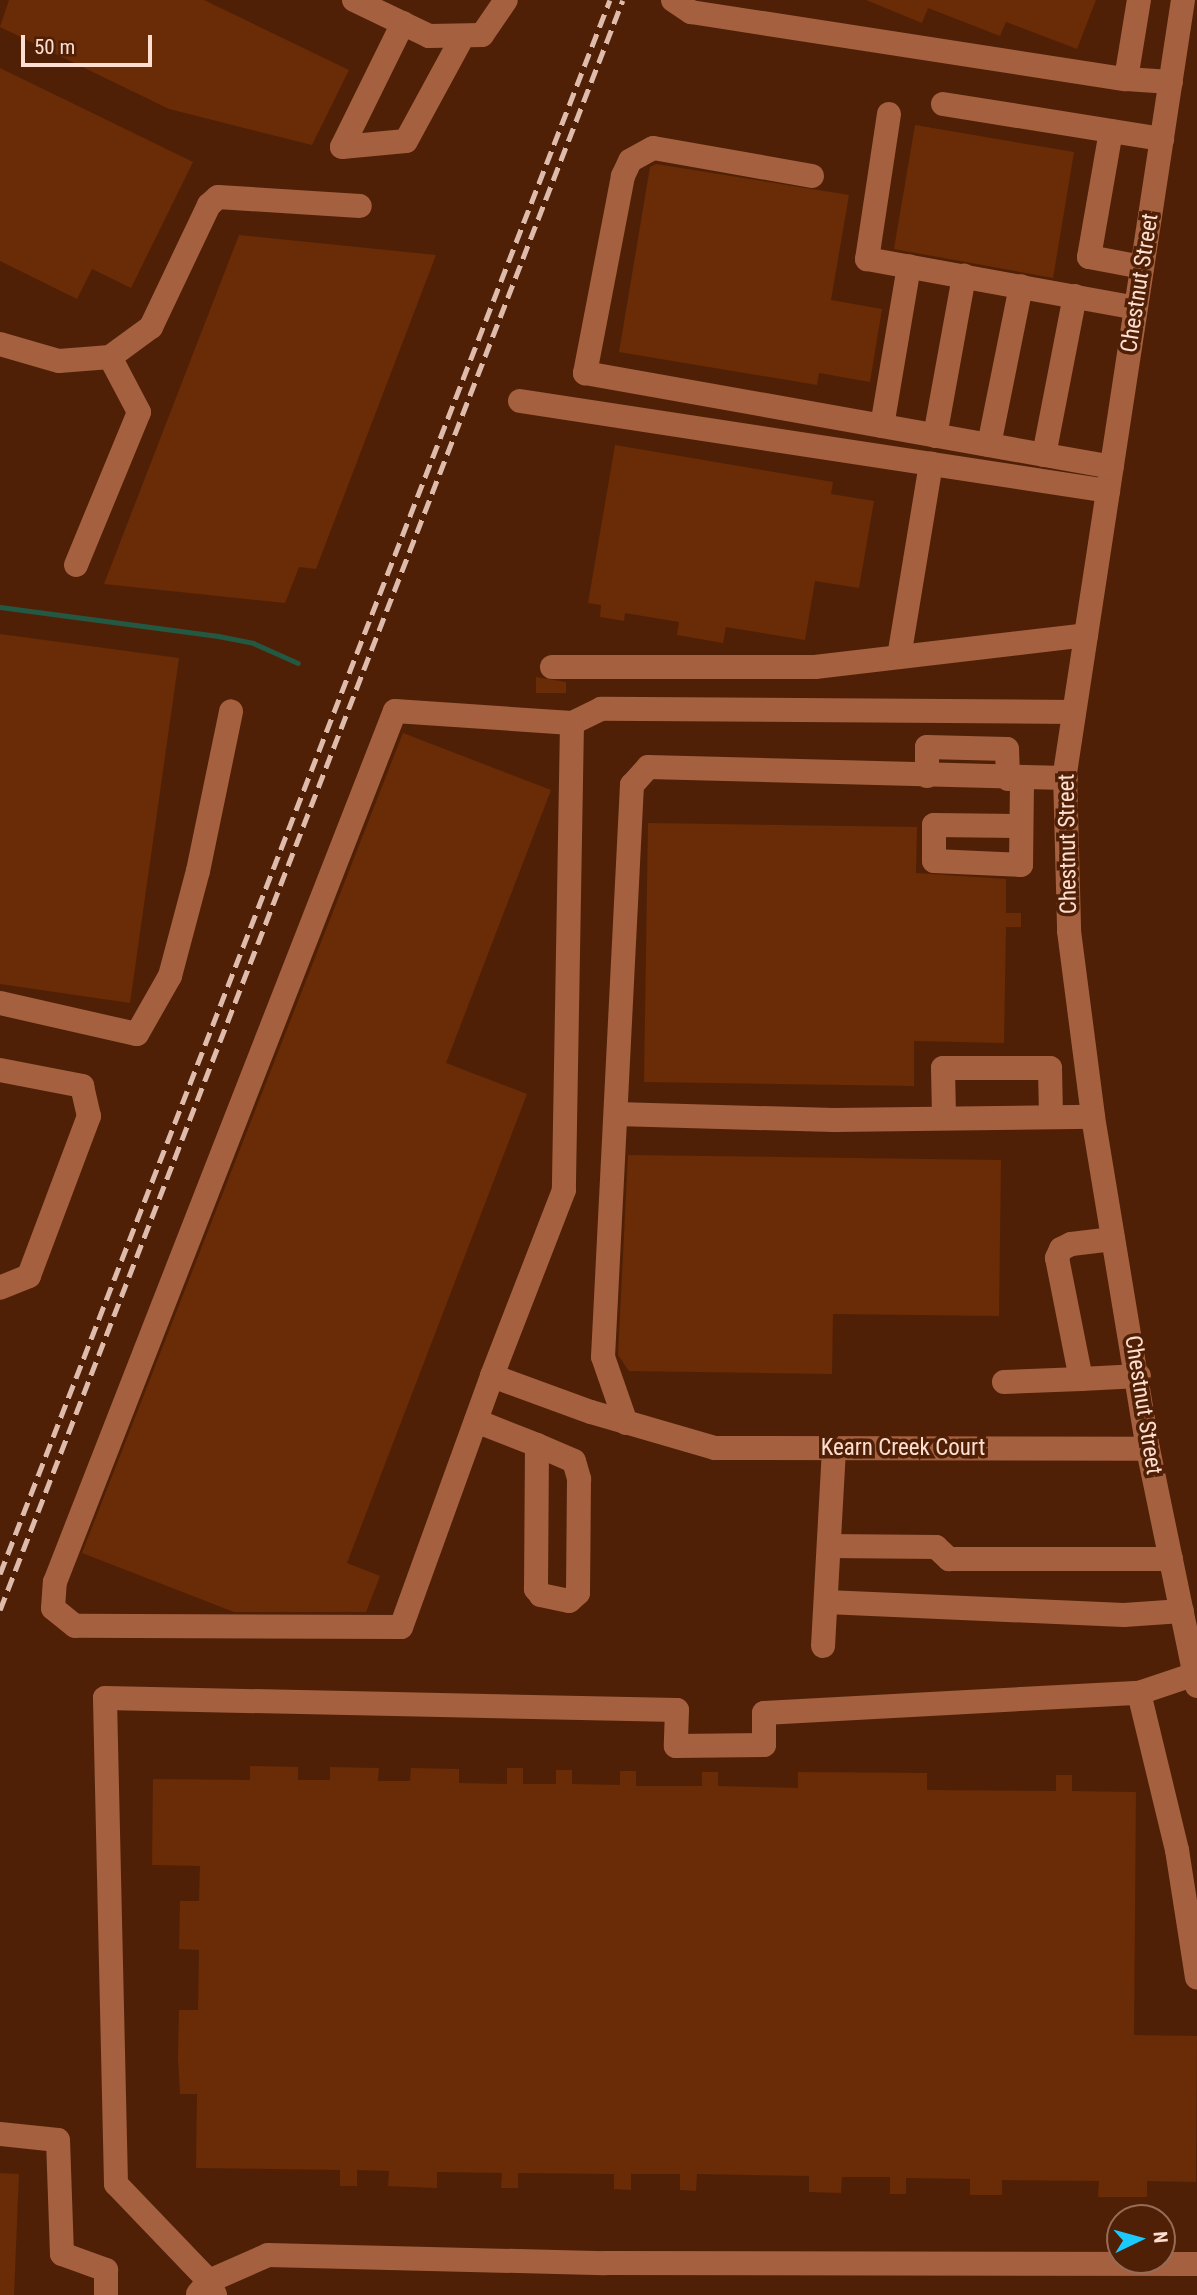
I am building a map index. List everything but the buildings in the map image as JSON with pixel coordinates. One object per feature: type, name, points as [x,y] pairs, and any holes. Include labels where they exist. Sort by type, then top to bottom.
[{"type":"street","points":[[354,0],[429,36],[482,35],[506,0]]},
{"type":"street","points":[[673,0],[691,12],[1126,79],[1171,82]]},
{"type":"street","points":[[1126,79],[1139,0]]},
{"type":"street","name":"Chestnut Street","points":[[1183,0],[1066,778],[1069,931],[1093,1117],[1139,1376],[1149,1448],[1196,1680]]},
{"type":"street","points":[[403,23],[342,147],[406,141],[463,36]]},
{"type":"street","points":[[943,104],[1162,139]]},
{"type":"street","points":[[889,114],[867,258],[1136,307]]},
{"type":"street","points":[[1111,131],[1089,257],[1142,267]]},
{"type":"street","points":[[813,176],[653,148],[630,160],[623,176],[585,373],[1112,467]]},
{"type":"street","points":[[0,344],[59,361],[110,357],[151,327],[209,205],[218,197],[360,206]]},
{"type":"street","points":[[882,426],[909,266]]},
{"type":"street","points":[[936,436],[964,276]]},
{"type":"street","points":[[989,445],[1021,286]]},
{"type":"street","points":[[1044,455],[1075,296]]},
{"type":"street","points":[[76,565],[139,412],[110,357]]},
{"type":"street","points":[[520,401],[1108,492]]},
{"type":"street","points":[[899,657],[931,464]]},
{"type":"street","points":[[552,667],[815,667],[1086,635]]},
{"type":"street","points":[[572,723],[564,1190],[475,1421],[401,1627],[75,1626],[53,1608],[55,1582],[395,711],[572,723],[601,709],[1074,712]]},
{"type":"street","points":[[0,1003],[137,1034],[170,976],[198,871],[231,711]]},
{"type":"street","points":[[626,1423],[603,1357],[632,785],[648,767],[1015,779],[1066,778]]},
{"type":"street","points":[[1015,779],[1021,826]]},
{"type":"street","points":[[944,1116],[943,1068],[1050,1068],[1051,1116]]},
{"type":"street","points":[[0,1070],[82,1086],[89,1116],[29,1276],[0,1288]]},
{"type":"street","points":[[616,1114],[834,1120],[944,1116],[1093,1117]]},
{"type":"street","points":[[1082,1379],[1056,1258],[1061,1249],[1071,1244],[1113,1238]]},
{"type":"street","name":"Kearn Creek Court","points":[[492,1376],[660,1434],[715,1448],[1149,1448]]},
{"type":"street","points":[[1004,1382],[1139,1376]]},
{"type":"street","points":[[475,1421],[537,1445],[574,1461],[577,1469],[579,1593],[569,1601],[541,1595],[536,1589],[537,1445]]},
{"type":"street","points":[[823,1646],[834,1448]]},
{"type":"street","points":[[829,1546],[936,1548],[949,1559],[1171,1559]]},
{"type":"street","points":[[826,1602],[1124,1615],[1182,1611]]},
{"type":"street","points":[[1196,1680],[1139,1693],[764,1713],[764,1745],[676,1746],[677,1710],[105,1698],[117,2185],[207,2290],[268,2255],[605,2263],[1197,2264]]},
{"type":"street","points":[[1139,1693],[1177,1850],[1197,1977]]},
{"type":"street","points":[[0,2134],[58,2140],[62,2254],[106,2270],[106,2295]]},
{"type":"waterway","points":[[0,607],[218,636],[253,643],[298,663]]},
{"type":"railway","points":[[0,1574],[610,0]]},
{"type":"railway","points":[[0,1610],[623,0]]}]
